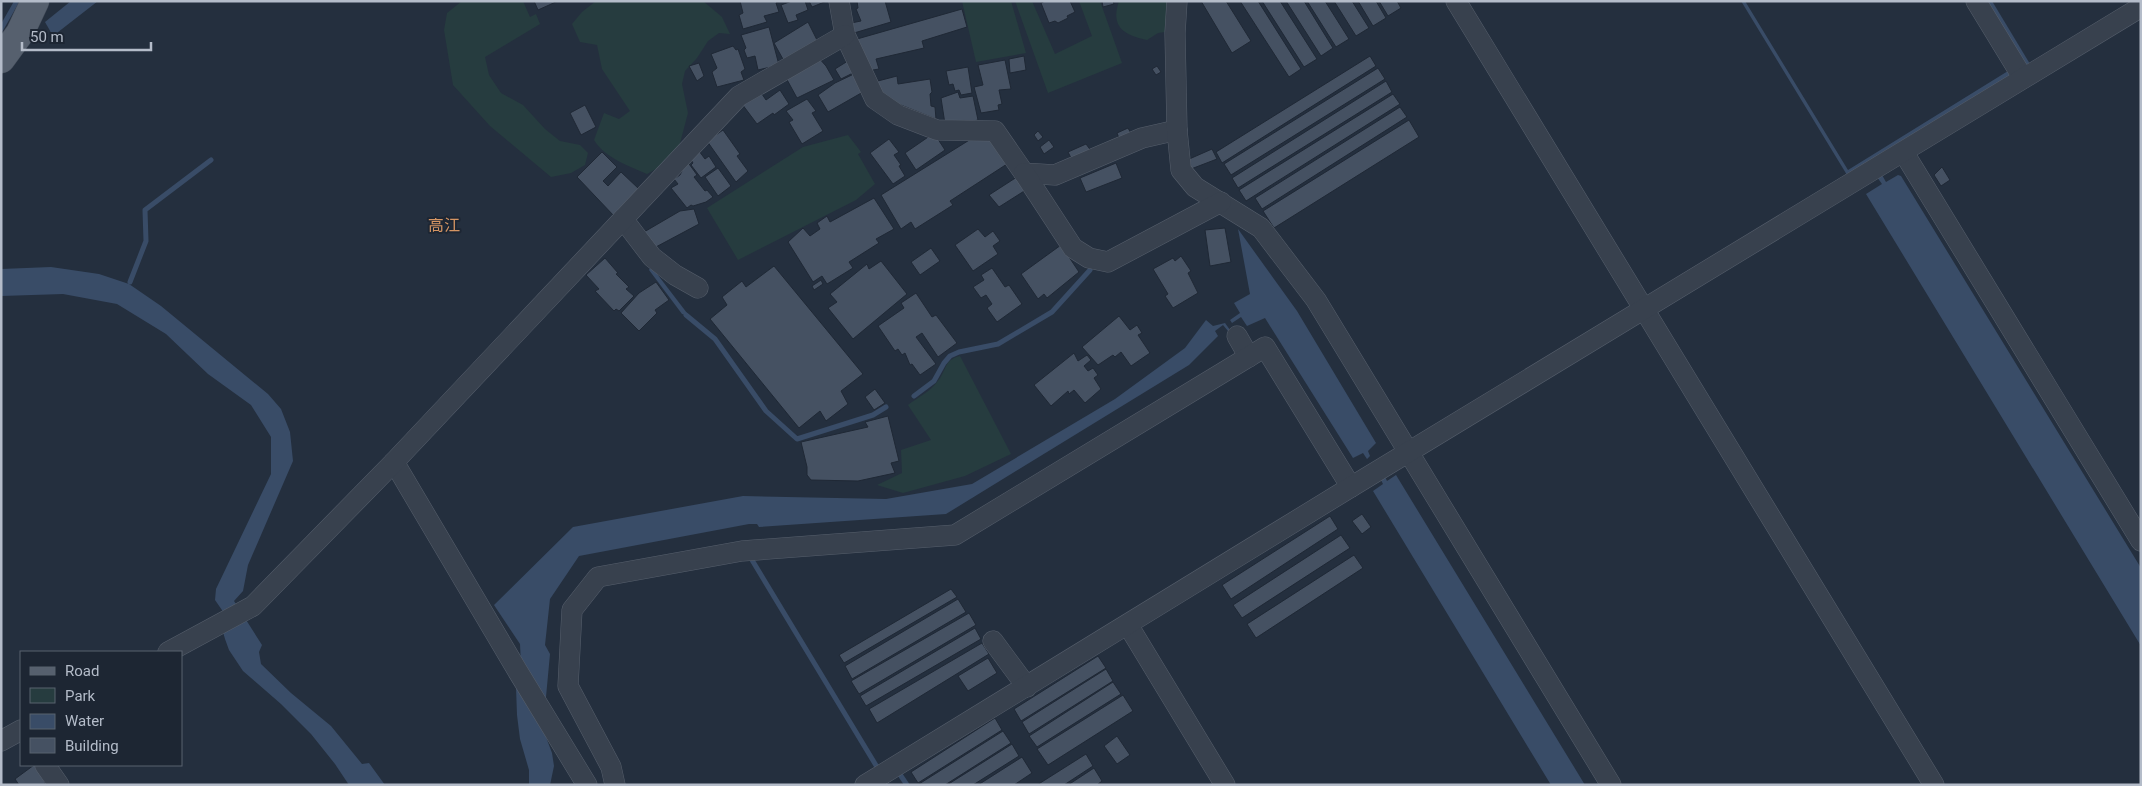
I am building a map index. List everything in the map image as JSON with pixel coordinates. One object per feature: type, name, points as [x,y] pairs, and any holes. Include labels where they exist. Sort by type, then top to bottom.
[{"type":"main road","points":[[1,58],[20,32],[35,1]]},
{"type":"street","points":[[839,1],[845,35],[875,99],[898,115],[937,130],[995,131],[1073,248],[1089,258],[1108,262],[1221,202]]},
{"type":"street","points":[[1177,1],[1175,33],[1177,130],[1181,170],[1195,187],[1261,228],[1316,300],[1611,785]]},
{"type":"street","points":[[1456,1],[1934,785]]},
{"type":"street","points":[[1976,1],[2023,78]]},
{"type":"street","points":[[865,785],[1408,452],[2141,8]]},
{"type":"street","points":[[170,651],[253,606],[394,462],[739,96],[845,35]]},
{"type":"street","points":[[1024,173],[1056,175],[1142,138],[1177,130]]},
{"type":"street","points":[[1904,153],[2141,540]]},
{"type":"street","points":[[622,219],[652,257],[675,275],[698,288]]},
{"type":"street","points":[[1237,336],[1249,357]]},
{"type":"street","points":[[615,785],[611,767],[568,686],[572,610],[598,577],[742,551],[954,535],[1265,347],[1351,487]]},
{"type":"street","points":[[394,462],[517,670],[588,785]]},
{"type":"street","points":[[1128,624],[1226,785]]},
{"type":"street","points":[[993,641],[1026,686]]},
{"type":"street","points":[[1,741],[20,732]]},
{"type":"street","points":[[46,766],[59,785]]},
{"type":"green space","points":[[462,1],[523,1],[530,17],[536,14],[540,24],[485,57],[489,75],[501,93],[523,105],[545,129],[560,141],[580,145],[588,153],[585,165],[571,173],[551,177],[490,126],[453,85],[444,30],[447,13]]},
{"type":"green space","points":[[596,1],[703,1],[722,17],[730,34],[719,33],[708,41],[697,58],[685,71],[682,84],[688,113],[679,147],[667,163],[647,174],[611,157],[594,140],[604,113],[619,119],[630,111],[602,69],[597,45],[580,42],[572,24],[582,12]]},
{"type":"green space","points":[[962,1],[1011,1],[1026,53],[976,62]]},
{"type":"green space","points":[[1015,1],[1032,1],[1055,54],[1092,36],[1079,1],[1100,1],[1122,63],[1048,93]]},
{"type":"green space","points":[[1119,1],[1172,1],[1172,31],[1158,33],[1147,40],[1126,32],[1121,28],[1116,17]]},
{"type":"green space","points":[[848,135],[861,152],[858,154],[875,184],[856,200],[738,260],[707,208],[803,147]]},
{"type":"green space","points":[[960,356],[1011,454],[965,476],[903,493],[877,485],[902,473],[901,450],[931,440],[908,405],[931,388],[940,378],[948,363]]},
{"type":"water","points":[[71,1],[98,1],[53,36],[45,22]]},
{"type":"water","points":[[1741,1],[1745,1],[1848,170],[2008,71],[2010,76],[1874,161],[1886,182],[1898,175],[1901,176],[2141,568],[2141,646],[1866,194],[1882,184],[1867,163],[1847,175]]},
{"type":"water","points":[[1987,1],[1992,1],[2030,64],[2026,67]]},
{"type":"water","points":[[1238,229],[1297,311],[1376,443],[1368,451],[1370,456],[1367,459],[1363,453],[1353,458],[1265,318],[1247,326],[1241,317],[1232,323],[1230,320],[1240,313],[1234,303],[1250,294]]},
{"type":"water","points":[[651,266],[687,313],[686,315],[682,314],[649,270]]},
{"type":"water","points":[[51,267],[99,274],[129,284],[161,306],[268,394],[281,409],[290,432],[293,461],[248,565],[243,591],[234,601],[262,645],[259,652],[261,664],[291,693],[331,726],[362,764],[369,763],[385,785],[349,785],[311,734],[281,704],[243,671],[229,650],[225,639],[223,632],[224,613],[215,600],[216,589],[271,474],[271,437],[251,405],[208,374],[166,334],[117,304],[63,294],[1,296],[1,269]]},
{"type":"water","points":[[1206,320],[1213,326],[1225,323],[1230,330],[1228,331],[1223,325],[1215,331],[1218,336],[1189,365],[946,514],[759,527],[757,524],[749,524],[579,556],[550,599],[545,645],[550,654],[543,729],[552,753],[554,766],[550,785],[529,785],[529,770],[520,739],[517,715],[516,687],[521,664],[520,644],[494,605],[573,527],[743,496],[886,499],[972,484],[1115,399],[1185,348]]},
{"type":"water","points":[[1396,475],[1585,785],[1551,785],[1373,491],[1383,484],[1381,480],[1385,477],[1387,481]]},
{"type":"building","points":[[534,1],[558,1],[538,10]]},
{"type":"building","points":[[740,1],[780,1],[776,3],[779,12],[764,16],[767,22],[743,29],[739,15],[743,13]]},
{"type":"building","points":[[792,1],[805,1],[808,10],[796,15],[798,20],[788,23],[781,5]]},
{"type":"building","points":[[809,1],[827,1],[812,7]]},
{"type":"building","points":[[857,1],[885,1],[891,22],[854,33],[851,23],[861,21],[856,9],[858,8]]},
{"type":"building","points":[[1045,1],[1070,1],[1075,12],[1058,23],[1055,21],[1049,23],[1041,3]]},
{"type":"building","points":[[1102,1],[1113,1],[1114,4],[1103,7]]},
{"type":"building","points":[[1201,1],[1226,1],[1251,41],[1232,53]]},
{"type":"building","points":[[1240,1],[1258,1],[1301,69],[1289,77]]},
{"type":"building","points":[[1262,1],[1280,1],[1317,59],[1304,67]]},
{"type":"building","points":[[1286,1],[1304,1],[1333,48],[1321,56]]},
{"type":"building","points":[[1307,1],[1325,1],[1349,39],[1336,47]]},
{"type":"building","points":[[1334,1],[1352,1],[1369,28],[1356,36]]},
{"type":"building","points":[[1358,1],[1376,1],[1386,18],[1373,26]]},
{"type":"building","points":[[1379,1],[1397,1],[1401,8],[1388,16]]},
{"type":"building","points":[[962,9],[967,27],[922,41],[924,48],[876,59],[879,69],[867,71],[857,39]]},
{"type":"building","points":[[808,22],[818,42],[784,61],[774,43]]},
{"type":"building","points":[[769,27],[779,65],[758,70],[755,56],[747,58],[744,50],[746,48],[741,35]]},
{"type":"building","points":[[733,46],[736,50],[738,49],[745,69],[741,72],[744,80],[717,87],[712,72],[717,68],[711,54]]},
{"type":"building","points":[[1024,56],[1026,70],[1010,73],[1009,59]]},
{"type":"building","points":[[1370,56],[1376,66],[1222,163],[1216,152]]},
{"type":"building","points":[[818,57],[834,80],[797,98],[785,76]]},
{"type":"building","points":[[851,59],[857,71],[841,79],[835,69]]},
{"type":"building","points":[[1005,60],[1011,89],[999,90],[1002,104],[998,105],[999,110],[981,113],[974,87],[983,85],[978,65]]},
{"type":"building","points":[[699,63],[704,76],[697,81],[689,66]]},
{"type":"building","points":[[1157,66],[1161,72],[1156,75],[1152,69]]},
{"type":"building","points":[[968,67],[972,93],[961,95],[959,90],[955,91],[953,84],[949,85],[946,71]]},
{"type":"building","points":[[1378,68],[1385,79],[1231,175],[1224,164]]},
{"type":"building","points":[[856,73],[863,92],[828,112],[818,95],[835,83]]},
{"type":"building","points":[[897,76],[898,84],[930,79],[932,92],[930,94],[931,106],[935,107],[936,119],[878,96],[874,82]]},
{"type":"building","points":[[1386,81],[1392,92],[1238,188],[1232,178]]},
{"type":"building","points":[[780,90],[789,104],[757,124],[742,104],[760,91],[766,100]]},
{"type":"building","points":[[958,92],[960,98],[973,96],[978,120],[957,125],[945,124],[941,98]]},
{"type":"building","points":[[1393,94],[1400,104],[1246,201],[1239,190]]},
{"type":"building","points":[[807,99],[816,111],[812,113],[823,131],[802,144],[789,122],[793,120],[786,111]]},
{"type":"building","points":[[585,105],[596,127],[581,135],[570,113]]},
{"type":"building","points":[[1400,107],[1407,117],[1262,209],[1255,198]]},
{"type":"building","points":[[1409,120],[1419,137],[1274,228],[1263,211]]},
{"type":"building","points":[[1128,128],[1132,135],[1120,141],[1117,133]]},
{"type":"building","points":[[723,130],[740,154],[737,156],[748,171],[736,182],[707,141]]},
{"type":"building","points":[[1038,131],[1043,137],[1038,141],[1034,135]]},
{"type":"building","points":[[934,133],[945,150],[916,170],[905,153]]},
{"type":"building","points":[[979,134],[988,135],[1007,164],[950,201],[953,205],[915,229],[911,222],[901,229],[881,195]]},
{"type":"building","points":[[889,139],[899,152],[894,155],[901,165],[899,166],[905,176],[893,184],[870,153]]},
{"type":"building","points":[[1049,140],[1054,147],[1044,154],[1040,147]]},
{"type":"building","points":[[1086,144],[1092,152],[1073,162],[1068,152]]},
{"type":"building","points":[[1212,149],[1217,159],[1191,169],[1187,160]]},
{"type":"building","points":[[699,151],[705,159],[709,156],[716,167],[701,178],[691,165],[693,163],[690,158]]},
{"type":"building","points":[[602,152],[617,167],[603,181],[608,186],[621,172],[639,189],[614,216],[577,177]]},
{"type":"building","points":[[687,161],[697,175],[694,177],[705,191],[707,190],[713,197],[706,202],[691,205],[687,208],[671,188],[678,184],[674,179],[680,175]]},
{"type":"building","points":[[1116,163],[1122,178],[1086,192],[1080,178]]},
{"type":"building","points":[[1942,167],[1950,180],[1941,186],[1934,175]]},
{"type":"building","points":[[718,168],[731,186],[718,196],[705,177]]},
{"type":"building","points":[[1020,175],[1029,188],[999,207],[989,195]]},
{"type":"building","points":[[874,198],[894,229],[876,239],[879,243],[849,262],[853,268],[827,284],[822,276],[813,282],[788,242],[803,228],[810,236],[820,229],[817,223],[827,216],[830,222]]},
{"type":"building","points":[[694,209],[699,224],[654,248],[644,232],[680,211]]},
{"type":"building","points":[[1225,228],[1231,262],[1210,266],[1205,230]]},
{"type":"building","points":[[978,229],[985,237],[993,231],[1000,241],[993,246],[998,254],[973,271],[955,245]]},
{"type":"building","points":[[1061,245],[1079,272],[1047,298],[1044,294],[1038,299],[1021,274]]},
{"type":"building","points":[[931,248],[940,261],[920,275],[911,262]]},
{"type":"building","points":[[1181,256],[1191,271],[1188,273],[1198,293],[1173,308],[1165,296],[1168,294],[1153,269],[1173,258],[1175,261]]},
{"type":"building","points":[[605,258],[618,273],[616,274],[629,287],[626,289],[634,296],[619,311],[616,309],[614,311],[595,291],[599,289],[586,275]]},
{"type":"building","points":[[881,261],[907,294],[853,339],[828,308],[837,302],[830,294],[867,264],[869,269]]},
{"type":"building","points":[[774,266],[863,374],[841,391],[848,404],[826,421],[820,411],[799,428],[710,319],[727,305],[722,297],[742,281],[746,287]]},
{"type":"building","points":[[992,268],[1005,287],[1009,285],[1022,304],[997,322],[987,308],[992,304],[986,295],[981,298],[973,287],[984,280],[981,275]]},
{"type":"building","points":[[821,280],[823,284],[814,290],[812,286]]},
{"type":"building","points":[[656,282],[669,300],[655,310],[657,313],[639,331],[621,313],[639,293]]},
{"type":"building","points":[[916,293],[932,317],[936,315],[957,343],[938,357],[922,333],[916,337],[936,364],[920,375],[912,364],[910,365],[905,353],[902,355],[898,349],[895,351],[878,326],[904,308],[901,303]]},
{"type":"building","points":[[1119,316],[1130,330],[1137,325],[1142,333],[1138,335],[1150,353],[1131,366],[1121,352],[1098,365],[1082,347]]},
{"type":"building","points":[[1074,353],[1078,361],[1087,355],[1091,360],[1084,366],[1088,371],[1093,368],[1098,375],[1094,378],[1101,389],[1085,403],[1074,390],[1069,394],[1068,391],[1051,406],[1034,385]]},
{"type":"building","points":[[875,389],[885,403],[874,410],[865,397]]},
{"type":"building","points":[[888,416],[899,461],[891,463],[895,473],[858,481],[811,480],[807,475],[801,442],[868,427],[865,422]]},
{"type":"building","points":[[1362,514],[1371,527],[1362,534],[1352,521]]},
{"type":"building","points":[[1330,516],[1338,529],[1231,599],[1222,585]]},
{"type":"building","points":[[1341,535],[1350,548],[1242,618],[1233,605]]},
{"type":"building","points":[[1354,555],[1363,568],[1256,638],[1247,624]]},
{"type":"building","points":[[951,589],[957,597],[844,663],[839,655]]},
{"type":"building","points":[[958,599],[966,612],[852,679],[845,666]]},
{"type":"building","points":[[969,613],[976,625],[859,694],[851,681]]},
{"type":"building","points":[[975,628],[981,639],[866,706],[860,696]]},
{"type":"building","points":[[982,643],[989,654],[877,723],[869,709]]},
{"type":"building","points":[[1098,656],[1106,668],[1021,721],[1014,709]]},
{"type":"building","points":[[988,658],[997,673],[968,691],[958,676]]},
{"type":"building","points":[[1106,669],[1113,681],[1029,734],[1022,722]]},
{"type":"building","points":[[1113,682],[1121,694],[1037,747],[1029,736]]},
{"type":"building","points":[[1123,695],[1133,711],[1048,765],[1037,749]]},
{"type":"building","points":[[995,718],[1002,730],[918,783],[911,772]]},
{"type":"building","points":[[1003,731],[1011,743],[945,785],[919,784]]},
{"type":"building","points":[[1117,736],[1130,755],[1117,764],[1104,746]]},
{"type":"building","points":[[1012,744],[1019,756],[973,785],[947,785]]},
{"type":"building","points":[[1086,754],[1093,766],[1064,785],[1037,785]]},
{"type":"building","points":[[1022,757],[1032,773],[1014,785],[978,785]]},
{"type":"building","points":[[33,766],[37,766],[46,785],[19,785],[15,779]]},
{"type":"building","points":[[1094,768],[1102,781],[1097,785],[1068,785]]},
{"type":"waterway","points":[[1,29],[17,1]]},
{"type":"waterway","points":[[130,282],[146,241],[145,210],[211,160]]},
{"type":"waterway","points":[[914,396],[934,381],[950,356],[959,352],[998,344],[1052,312],[1090,270]]},
{"type":"waterway","points":[[686,315],[715,339],[766,411],[797,439],[873,415],[886,407]]},
{"type":"waterway","points":[[752,560],[877,767]]},
{"type":"waterway","points":[[901,776],[907,785]]},
{"type":"district","name":"高江","points":[[444,225]]}]
